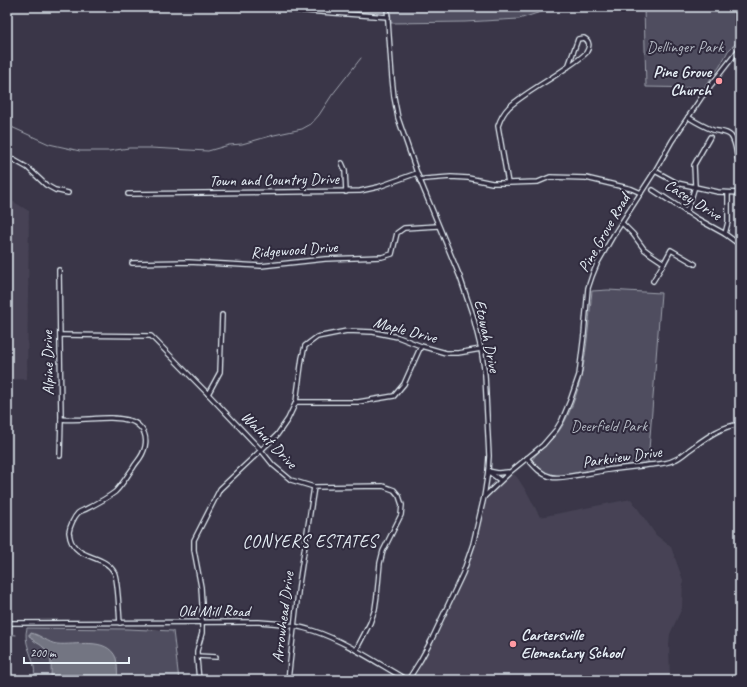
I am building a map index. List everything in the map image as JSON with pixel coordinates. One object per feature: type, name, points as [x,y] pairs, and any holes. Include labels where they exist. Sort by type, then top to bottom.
[{"type":"street","points":[[274,7],[388,17]]},
{"type":"street","name":"Etowah Drive","points":[[387,7],[392,78],[395,103],[400,123],[417,173],[462,284],[476,326],[485,375],[489,451],[484,497],[473,544],[463,574],[431,641],[408,680]]},
{"type":"street","points":[[508,183],[498,126],[500,121],[508,108],[529,92],[568,67],[585,53],[589,46],[589,42],[584,38],[578,39],[568,67]]},
{"type":"street","name":"Pine Grove Road","points":[[484,497],[500,480],[543,445],[556,430],[562,420],[580,370],[588,288],[597,264],[672,141],[701,98],[740,48]]},
{"type":"street","points":[[688,117],[713,130],[727,133],[733,140],[738,160]]},
{"type":"street","points":[[686,212],[695,186],[694,165],[710,137]]},
{"type":"street","points":[[7,158],[14,160],[28,168],[55,190],[68,193]]},
{"type":"street","points":[[342,163],[345,170],[346,192]]},
{"type":"street","points":[[655,171],[678,183],[711,191],[740,193]]},
{"type":"street","name":"Town and Country Drive","points":[[128,194],[360,191],[372,190],[417,173]]},
{"type":"street","points":[[420,180],[451,177],[468,178],[492,183],[508,183],[538,182],[550,177],[586,178],[632,189],[641,193]]},
{"type":"street","name":"Casey Drive","points":[[653,190],[686,212],[725,234],[740,245]]},
{"type":"street","points":[[725,234],[728,222],[728,193]]},
{"type":"street","points":[[622,224],[633,234],[644,249],[664,263]]},
{"type":"street","name":"Ridgewood Drive","points":[[132,263],[189,262],[261,266],[325,259],[382,257],[392,254],[397,232],[404,228],[438,226]]},
{"type":"street","points":[[653,281],[671,250],[695,264]]},
{"type":"street","name":"Alpine Drive","points":[[59,270],[60,456]]},
{"type":"street","points":[[208,394],[220,372],[222,315]]},
{"type":"street","name":"Maple Drive","points":[[199,680],[197,656],[201,638],[202,594],[194,550],[194,540],[220,489],[277,435],[288,419],[296,402],[305,346],[317,337],[347,331],[373,332],[398,337],[420,346],[450,353],[481,349]]},
{"type":"street","name":"Walnut Drive","points":[[60,335],[152,336],[261,450],[273,465],[291,480],[314,487],[383,486],[394,490],[399,496],[402,505],[401,515],[383,551],[380,562],[375,609],[370,623],[356,650]]},
{"type":"street","points":[[296,402],[358,402],[394,396],[404,384],[420,346]]},
{"type":"street","points":[[61,419],[125,419],[136,423],[146,437],[146,446],[141,457],[134,465],[122,485],[105,498],[77,514],[69,533],[72,543],[77,550],[104,562],[115,572],[120,623]]},
{"type":"street","name":"Parkview Drive","points":[[527,458],[543,474],[557,478],[602,470],[672,461],[679,458],[713,432],[731,425],[740,424]]},
{"type":"street","points":[[488,471],[501,474],[510,472]]},
{"type":"street","points":[[488,471],[500,480]]},
{"type":"street","name":"Arrowhead Drive","points":[[288,680],[299,584],[314,487]]},
{"type":"street","name":"Old Mill Road","points":[[7,623],[268,622],[294,626],[326,636],[356,650],[408,680]]},
{"type":"street","points":[[197,656],[216,657]]},
{"type":"shaded area","points":[[7,198],[29,211],[27,379],[7,380]]},
{"type":"shaded area","points":[[512,473],[517,477],[528,494],[540,517],[631,499],[656,535],[671,547],[683,580],[682,608],[670,634],[670,680],[417,680],[416,674],[437,637],[465,573],[489,494],[505,477]]},
{"type":"green space","points":[[390,7],[556,7],[519,19],[465,22],[391,23]]},
{"type":"green space","name":"Dellinger Park","points":[[644,7],[740,7],[740,39],[728,51],[720,66],[704,88],[646,87]]},
{"type":"green space","name":"Deerfield Park","points":[[608,290],[661,293],[648,463],[558,476],[547,473],[532,460],[561,428],[576,396],[587,344],[592,291]]},
{"type":"green space","points":[[27,628],[173,631],[179,680],[34,680],[34,667],[26,638]]},
{"type":"water","points":[[31,633],[57,644],[98,644],[106,647],[112,651],[116,658],[118,680],[51,680],[50,658],[46,650],[29,636]]},
{"type":"waterway","points":[[7,125],[49,144],[80,151],[109,151],[129,148],[208,151],[302,129],[311,124],[361,58]]},
{"type":"waterway","points":[[7,634],[16,635]]},
{"type":"place","name":"Pine Grove Church","points":[[719,81]]},
{"type":"place","name":"Cartersville Elementary School","points":[[513,644]]},
{"type":"district","name":"CONYERS ESTATES","points":[[310,541]]}]
